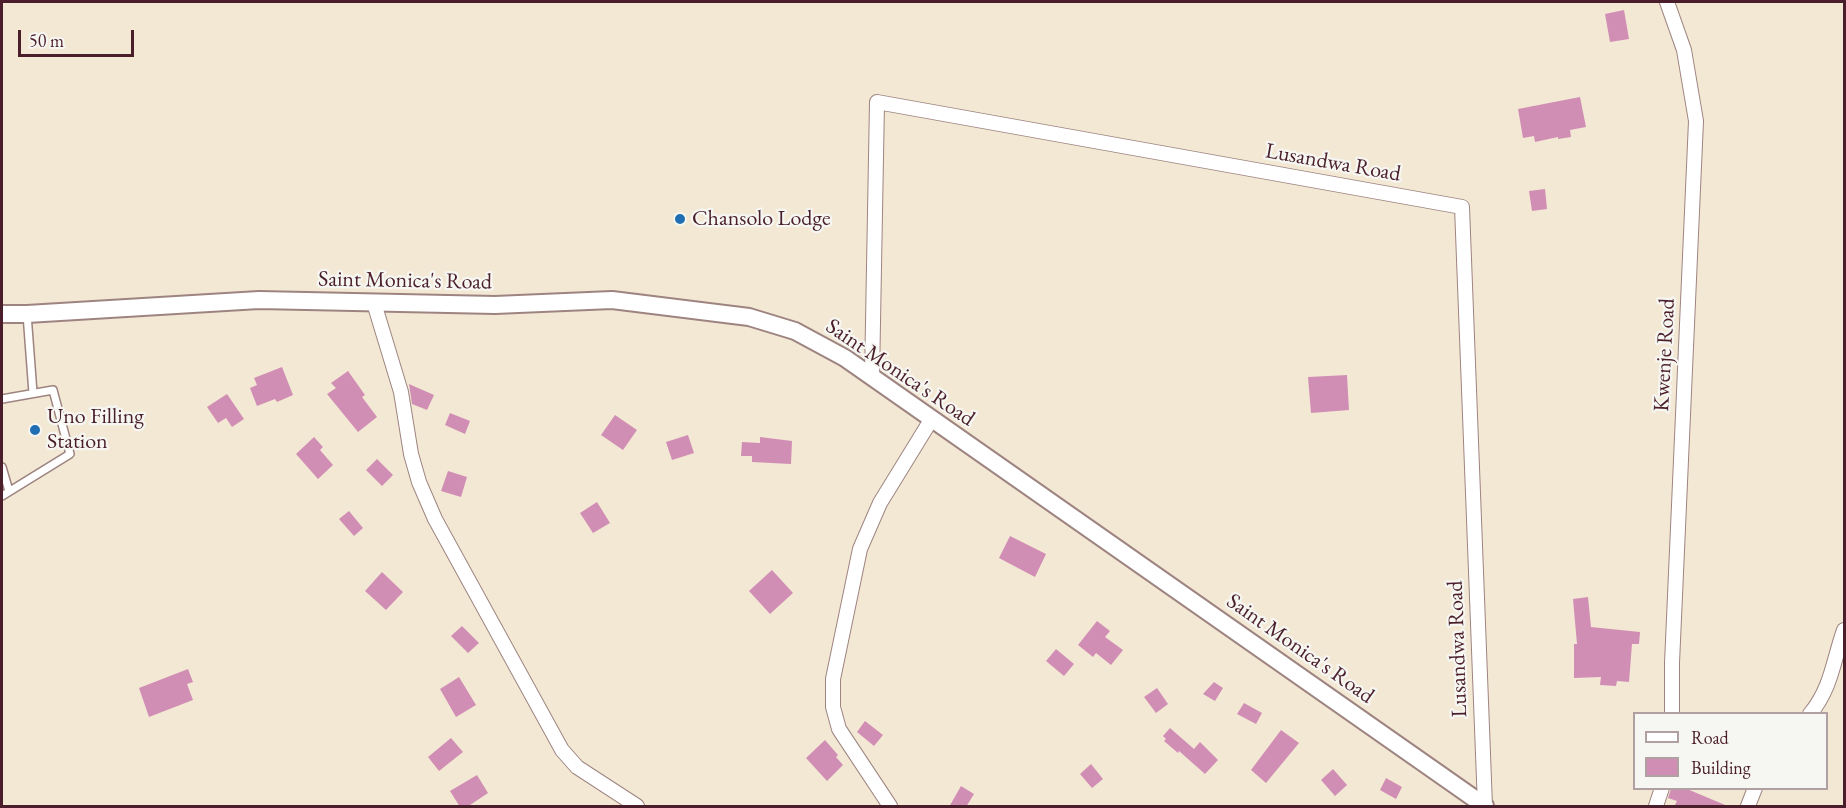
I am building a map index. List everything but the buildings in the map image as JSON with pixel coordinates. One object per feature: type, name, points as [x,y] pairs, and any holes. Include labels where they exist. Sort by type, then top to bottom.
[{"type":"street","name":"Kwenje Road","points":[[1667,2],[1684,50],[1696,121],[1672,663],[1672,712]]},
{"type":"street","name":"Lusandwa Road","points":[[872,377],[876,102],[1462,207],[1485,806]]},
{"type":"street","name":"Saint Monica's Road","points":[[2,314],[259,300],[495,305],[612,300],[749,317],[795,331],[845,358],[1485,806]]},
{"type":"street","points":[[374,303],[401,392],[418,482],[435,519],[562,750],[577,767],[637,807]]},
{"type":"street","points":[[891,807],[839,729],[833,707],[833,679],[860,549],[880,503],[931,420]]},
{"type":"street","points":[[1812,712],[1829,684],[1845,630]]},
{"type":"street","points":[[1656,807],[1662,790]]},
{"type":"street","points":[[1748,807],[1755,790]]},
{"type":"lane","points":[[27,314],[33,393]]},
{"type":"lane","points":[[2,399],[53,390],[70,454],[2,496]]},
{"type":"lane","points":[[2,467],[9,492]]},
{"type":"place","name":"Chansolo Lodge","points":[[680,219]]},
{"type":"place","name":"Uno Filling Station","points":[[35,430]]}]
